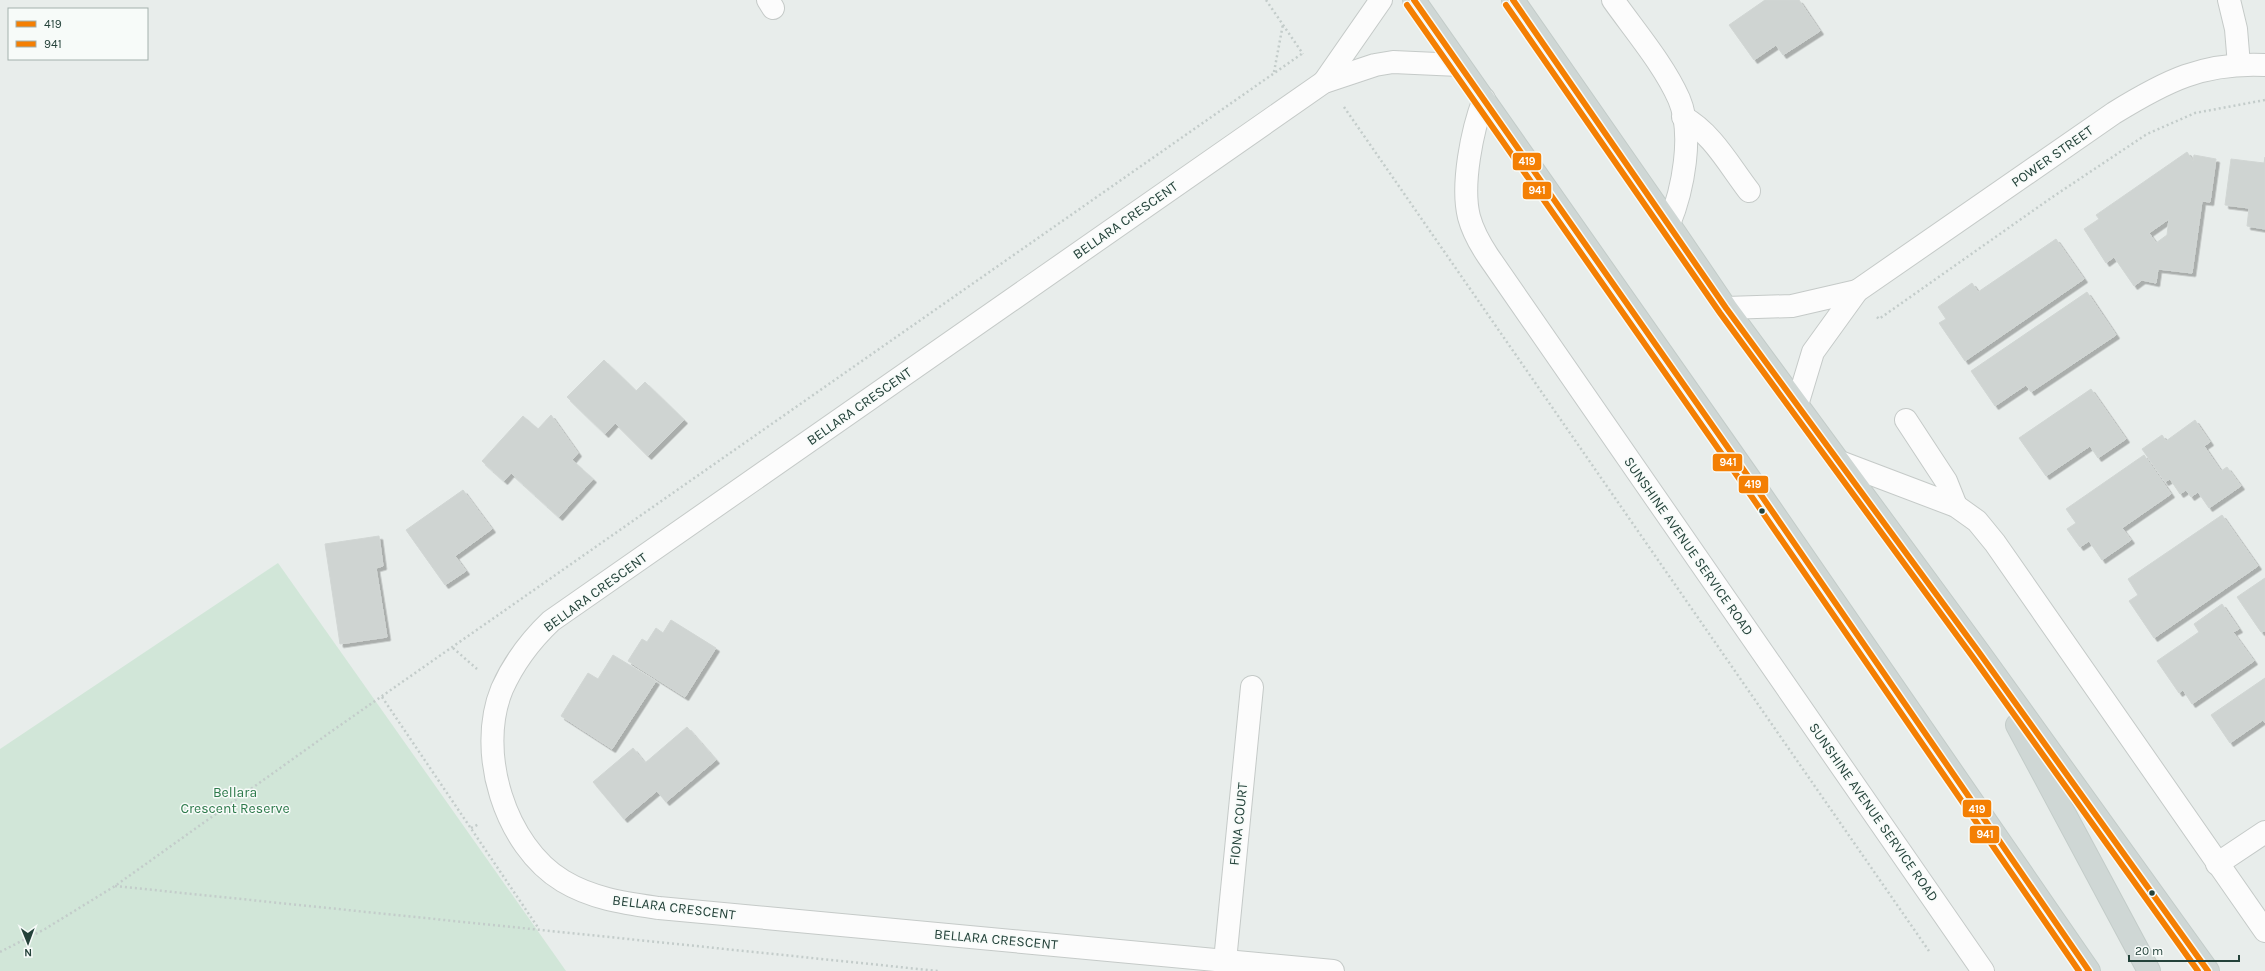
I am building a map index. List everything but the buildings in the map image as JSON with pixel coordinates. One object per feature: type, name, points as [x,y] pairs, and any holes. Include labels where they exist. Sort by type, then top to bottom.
[{"type":"main road","points":[[1414,0],[1752,482],[2089,971]]},
{"type":"main road","points":[[1512,0],[1726,308],[1840,462],[2208,971]]},
{"type":"main road","points":[[1978,652],[2149,971]]},
{"type":"street","points":[[1324,82],[1381,0]]},
{"type":"street","points":[[1613,0],[1672,84],[1680,101],[1686,138],[1682,181],[1677,204],[1669,224]]},
{"type":"street","points":[[2229,0],[2236,29],[2239,65]]},
{"type":"street","points":[[1324,82],[1375,65],[1393,62],[1459,65]]},
{"type":"street","name":"POWER STREET","points":[[1857,291],[2114,113],[2147,93],[2173,79],[2193,73],[2239,65],[2265,65]]},
{"type":"street","name":"BELLARA CRESCENT","points":[[1324,82],[557,617],[532,639],[516,661],[502,691],[496,715],[494,766],[508,815],[520,837],[540,863],[562,880],[589,894],[619,903],[658,908],[1333,971]]},
{"type":"street","name":"SUNSHINE AVENUE SERVICE ROAD","points":[[1484,99],[1476,119],[1471,144],[1466,191],[1469,216],[1475,235],[1488,256],[1983,971]]},
{"type":"street","points":[[1683,117],[1696,124],[1707,135],[1749,191]]},
{"type":"street","points":[[1726,308],[1792,306],[1857,291]]},
{"type":"street","points":[[1797,404],[1813,352],[1857,291]]},
{"type":"street","points":[[1906,420],[1946,481],[1956,506]]},
{"type":"street","points":[[1840,462],[1956,506],[1977,521],[1995,543],[2265,931]]},
{"type":"street","name":"FIONA COURT","points":[[1225,961],[1252,687]]},
{"type":"street","points":[[2217,864],[2265,832]]},
{"type":"path","points":[[1266,0],[1934,958]]},
{"type":"path","points":[[1274,73],[1283,24]]},
{"type":"path","points":[[0,952],[45,929],[114,886],[382,696],[1303,53]]},
{"type":"path","points":[[1857,291],[1879,319],[2051,198],[2147,134],[2195,113],[2265,100]]},
{"type":"path","points":[[382,696],[539,930]]},
{"type":"path","points":[[114,886],[938,971]]},
{"type":"green space","name":"Bellara Crescent Reserve","points":[[278,563],[566,971],[0,971],[0,749]]},
{"type":"transit line","name":"419","points":[[1414,0],[1752,482],[2089,971]]},
{"type":"transit line","name":"419","points":[[1513,0],[1726,308],[1978,651],[2208,971]]},
{"type":"transit line","name":"941","points":[[1407,5],[1745,487],[2079,971]]},
{"type":"transit line","name":"941","points":[[1506,5],[1720,313],[1972,656],[2198,971]]}]
